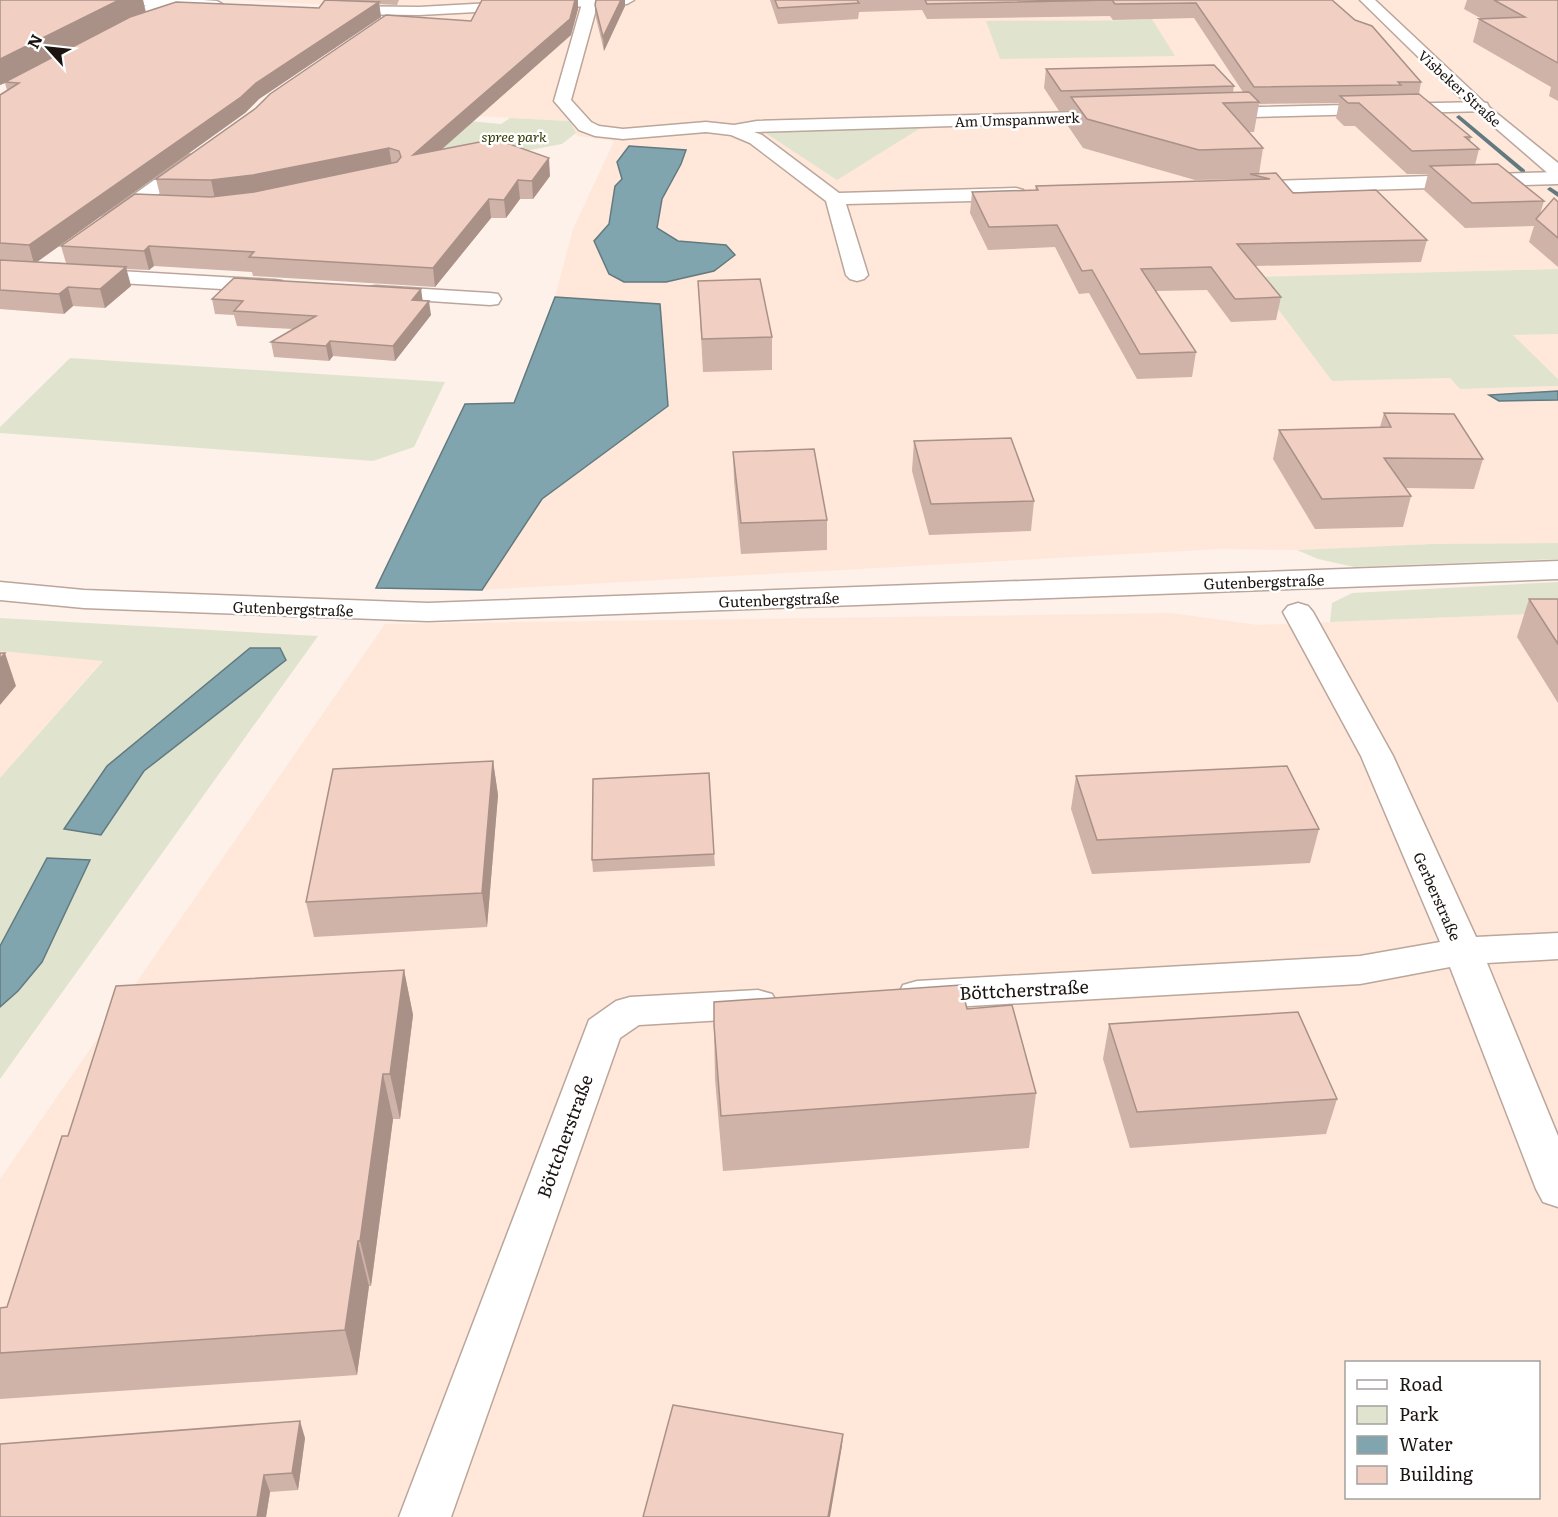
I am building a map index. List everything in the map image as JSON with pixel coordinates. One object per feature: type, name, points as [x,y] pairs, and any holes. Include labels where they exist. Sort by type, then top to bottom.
[{"type":"street","points":[[120,0],[194,2],[234,6]]},
{"type":"street","points":[[319,10],[394,11],[627,0]]},
{"type":"street","name":"Visbeker Straße","points":[[1367,0],[1524,146],[1558,172]]},
{"type":"street","points":[[165,1],[145,11],[122,30],[194,2]]},
{"type":"street","name":"Am Umspannwerk","points":[[589,2],[588,13],[562,101],[585,126],[595,131],[623,134],[706,127],[734,130],[756,138],[836,199]]},
{"type":"street","points":[[378,28],[393,18],[394,11]]},
{"type":"street","points":[[1199,114],[1481,107]]},
{"type":"street","name":"Am Umspannwerk","points":[[734,130],[757,126],[1125,116]]},
{"type":"street","points":[[95,231],[208,150]]},
{"type":"street","points":[[1221,188],[1558,178]]},
{"type":"street","points":[[857,275],[836,199],[1035,193]]},
{"type":"street","points":[[132,204],[168,205]]},
{"type":"street","points":[[39,273],[67,252]]},
{"type":"street","points":[[0,270],[289,287]]},
{"type":"street","points":[[360,291],[490,299]]},
{"type":"street","name":"Gutenbergstraße","points":[[0,591],[84,599],[428,612],[1558,570]]},
{"type":"street","name":"Gerberstraße","points":[[1298,612],[1373,748],[1463,951],[1558,1189]]},
{"type":"street","name":"Böttcherstraße","points":[[882,997],[1360,970],[1463,951],[1558,946]]},
{"type":"street","name":"Böttcherstraße","points":[[425,1517],[603,1030],[630,1011],[798,1002]]},
{"type":"shaded area","points":[[243,0],[1558,0],[1558,269],[1255,277],[1332,381],[1450,378],[1460,389],[1558,386],[1558,543],[1432,544],[1297,550],[1221,549],[482,590],[542,499],[668,406],[660,305],[555,297],[573,229],[614,141],[577,136],[570,121],[276,105],[402,14],[424,5],[348,6]]},
{"type":"shaded area","points":[[1558,334],[1558,379],[1513,335]]},
{"type":"shaded area","points":[[1171,613],[1258,625],[1558,613],[1558,1517],[0,1517],[0,1179],[385,624]]},
{"type":"shaded area","points":[[0,651],[103,660],[0,778]]},
{"type":"green space","points":[[1152,19],[1175,56],[1000,59],[986,21],[1111,20]]},
{"type":"green space","name":"spree park","points":[[510,118],[570,121],[576,133],[562,144],[442,167],[429,158],[458,120],[501,124]]},
{"type":"green space","points":[[922,127],[837,180],[764,132]]},
{"type":"green space","points":[[1558,269],[1558,334],[1513,335],[1558,379],[1558,386],[1460,389],[1450,378],[1332,381],[1254,277]]},
{"type":"green space","points":[[70,358],[445,382],[414,447],[373,461],[0,433],[0,427]]},
{"type":"green space","points":[[1558,543],[1558,559],[1354,567],[1318,559],[1297,550],[1432,544]]},
{"type":"green space","points":[[1558,582],[1558,613],[1330,622],[1332,603],[1352,593]]},
{"type":"green space","points":[[0,618],[318,636],[0,1079],[0,778],[103,661],[0,651]]},
{"type":"water","points":[[629,146],[686,150],[662,199],[657,228],[678,241],[726,245],[735,255],[714,271],[666,282],[624,282],[609,274],[594,241],[609,224],[615,186],[622,179],[617,162]]},
{"type":"water","points":[[555,297],[660,304],[668,406],[542,499],[482,590],[376,588],[465,404],[514,403]]},
{"type":"water","points":[[1558,391],[1558,400],[1499,401],[1489,395]]},
{"type":"water","points":[[250,648],[280,648],[286,660],[144,771],[101,835],[64,829],[107,766]]},
{"type":"water","points":[[47,858],[90,860],[42,962],[18,991],[0,1007],[0,946]]},
{"type":"building","points":[[0,0],[119,0],[0,59]]},
{"type":"building","points":[[325,0],[379,2],[256,83],[241,97],[29,245],[0,243],[0,95],[19,83],[5,82],[130,17],[176,2],[319,8]]},
{"type":"building","points":[[482,0],[575,0],[570,19],[413,155],[495,139],[549,158],[532,181],[518,180],[504,200],[489,199],[433,268],[249,257],[254,252],[149,246],[144,251],[61,246],[135,194],[211,197],[254,192],[397,162],[401,157],[399,151],[389,148],[253,175],[211,180],[156,179],[256,108],[270,94],[386,15],[471,21]]},
{"type":"building","points":[[596,0],[621,0],[603,37],[595,5]]},
{"type":"building","points":[[775,0],[857,0],[859,3],[778,8]]},
{"type":"building","points":[[925,0],[1112,0],[927,4]]},
{"type":"building","points":[[1112,0],[1332,0],[1355,20],[1372,26],[1421,82],[1398,82],[1401,85],[1254,87],[1196,3],[1115,4]]},
{"type":"building","points":[[1494,0],[1558,0],[1558,63],[1479,19],[1525,17]]},
{"type":"building","points":[[1214,65],[1234,86],[1061,91],[1046,69]]},
{"type":"building","points":[[1249,92],[1259,102],[1223,103],[1263,148],[1199,150],[1087,119],[1071,97]]},
{"type":"building","points":[[1419,94],[1471,137],[1465,137],[1479,149],[1412,151],[1359,103],[1348,103],[1340,96]]},
{"type":"building","points":[[1498,164],[1544,201],[1472,203],[1430,166]]},
{"type":"building","points":[[1276,173],[1293,193],[1376,190],[1427,240],[1237,244],[1281,297],[1235,299],[1211,267],[1141,269],[1196,352],[1140,354],[1092,270],[1082,271],[1057,225],[989,227],[972,192],[1038,190],[1036,186],[1270,179],[1250,174]]},
{"type":"building","points":[[1554,198],[1558,202],[1558,238],[1536,219]]},
{"type":"building","points":[[0,260],[126,267],[100,289],[68,287],[59,294],[0,290]]},
{"type":"building","points":[[234,278],[421,289],[412,300],[429,301],[393,346],[330,341],[326,346],[271,342],[316,316],[234,311],[243,301],[212,299]]},
{"type":"building","points":[[760,279],[772,337],[702,339],[698,281]]},
{"type":"building","points":[[1384,413],[1454,414],[1483,459],[1384,458],[1411,496],[1322,499],[1279,430],[1391,427]]},
{"type":"building","points":[[1011,438],[1034,501],[931,504],[914,441]]},
{"type":"building","points":[[814,449],[827,520],[741,523],[733,452]]},
{"type":"building","points":[[1529,599],[1558,599],[1558,644]]},
{"type":"building","points":[[493,761],[482,893],[306,902],[333,769]]},
{"type":"building","points":[[1287,766],[1319,829],[1097,840],[1076,776]]},
{"type":"building","points":[[709,773],[714,854],[592,860],[593,779]]},
{"type":"building","points":[[404,970],[390,1074],[383,1074],[345,1330],[0,1353],[0,1308],[7,1307],[62,1136],[68,1136],[116,986]]},
{"type":"building","points":[[961,985],[967,1009],[1012,1005],[1036,1093],[721,1116],[714,1002]]},
{"type":"building","points":[[1298,1012],[1337,1099],[1137,1112],[1109,1024]]},
{"type":"building","points":[[673,1405],[843,1434],[828,1517],[643,1517]]},
{"type":"building","points":[[300,1421],[292,1473],[264,1475],[257,1517],[0,1517],[0,1444]]},
{"type":"waterway","points":[[1459,117],[1523,171]]},
{"type":"waterway","points":[[1550,189],[1558,195]]}]
